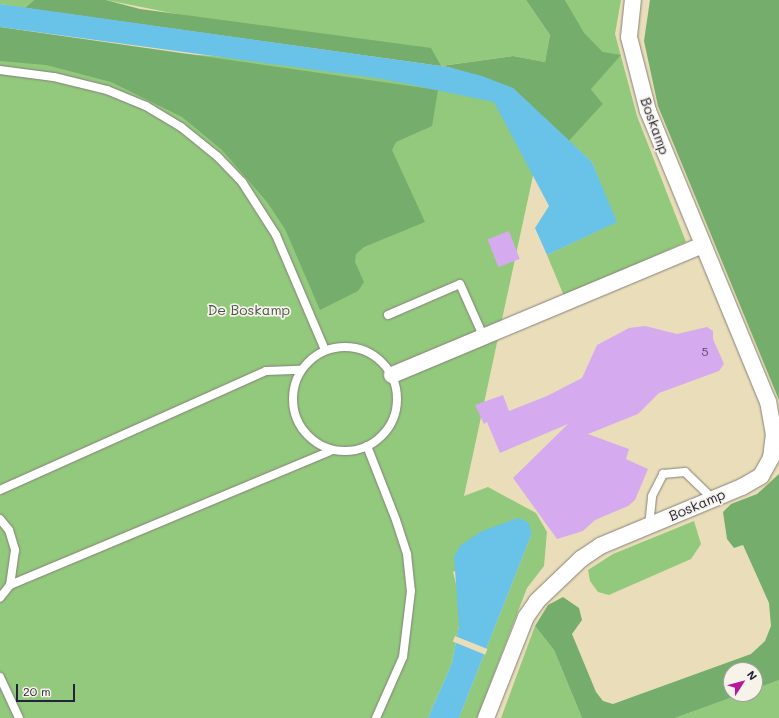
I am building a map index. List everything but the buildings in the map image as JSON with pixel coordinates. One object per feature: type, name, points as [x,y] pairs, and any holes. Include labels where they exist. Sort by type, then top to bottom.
[{"type":"street","name":"Boskamp","points":[[486,718],[520,629],[537,601],[600,546],[713,499],[761,476],[771,458],[774,435],[768,402],[701,246],[648,111],[637,75],[629,37],[633,0]]},
{"type":"street","points":[[392,375],[484,339],[701,246]]},
{"type":"lane","points":[[0,70],[54,77],[107,90],[146,106],[181,127],[218,157],[242,182],[276,235],[326,350]]},
{"type":"lane","points":[[388,315],[460,284],[484,339]]},
{"type":"lane","points":[[0,490],[266,371],[300,370],[326,350],[350,347],[368,352],[392,375],[397,402],[393,419],[386,431],[367,446],[330,451],[10,585]]},
{"type":"lane","points":[[300,370],[293,396],[297,420],[307,436],[330,451]]},
{"type":"lane","points":[[367,446],[396,520],[407,554],[411,591],[404,657],[376,718]]},
{"type":"lane","points":[[649,526],[652,496],[662,474],[685,472],[713,499]]},
{"type":"lane","points":[[0,519],[9,530],[15,550],[10,585],[0,598]]},
{"type":"lane","points":[[0,677],[19,718]]},
{"type":"green space","points":[[0,0],[34,0],[25,8],[0,4]]},
{"type":"green space","points":[[34,0],[106,0],[140,9],[431,48],[441,66],[513,56],[545,62],[550,35],[526,0],[565,0],[584,33],[603,52],[621,55],[591,89],[603,104],[569,141],[513,88],[448,67],[25,8]]},
{"type":"green space","points":[[106,0],[526,0],[550,35],[545,62],[513,56],[440,66]]},
{"type":"green space","points":[[565,0],[621,0],[615,34],[637,116],[686,242],[564,296],[547,255],[616,222],[592,162],[569,141],[603,104],[591,89],[603,52],[583,33]]},
{"type":"green space","points":[[650,0],[779,0],[779,400],[658,106],[644,41]]},
{"type":"green space","points":[[0,27],[438,90],[432,126],[396,142],[392,150],[425,222],[364,247],[356,254],[355,262],[364,282],[358,291],[320,310],[285,229],[267,202],[222,150],[182,117],[111,82],[46,65],[0,61]]},
{"type":"green space","name":"De Boskamp","points":[[0,42],[554,78],[464,496],[488,487],[536,513],[547,532],[544,566],[527,588],[477,718],[459,718],[532,533],[453,572],[459,596],[459,626],[452,663],[428,718],[0,718]]},
{"type":"green space","points":[[779,474],[779,680],[763,686],[763,662],[729,662],[751,654],[765,641],[771,626],[769,603],[743,545],[734,548],[727,539],[723,512],[731,504],[757,494]]},
{"type":"green space","points":[[694,521],[701,544],[691,559],[609,595],[598,592],[590,581],[588,570],[613,554]]},
{"type":"green space","points":[[563,597],[579,608],[582,620],[572,634],[596,692],[603,701],[613,704],[723,664],[723,701],[675,718],[582,718],[554,650],[535,626],[548,605]]},
{"type":"green space","points":[[535,626],[554,650],[582,718],[501,718]]},
{"type":"green space","points":[[779,680],[779,718],[675,718],[723,701],[723,702],[763,702],[763,686]]},
{"type":"water","points":[[0,4],[448,67],[482,76],[513,88],[592,162],[617,222],[547,255],[535,228],[549,206],[494,102],[383,79],[0,27]]},
{"type":"water","points":[[518,518],[528,522],[532,533],[459,718],[428,718],[452,663],[459,626],[454,556],[461,545],[482,531]]},
{"type":"pier","points":[[455,636],[487,649],[485,655],[453,642]]}]
